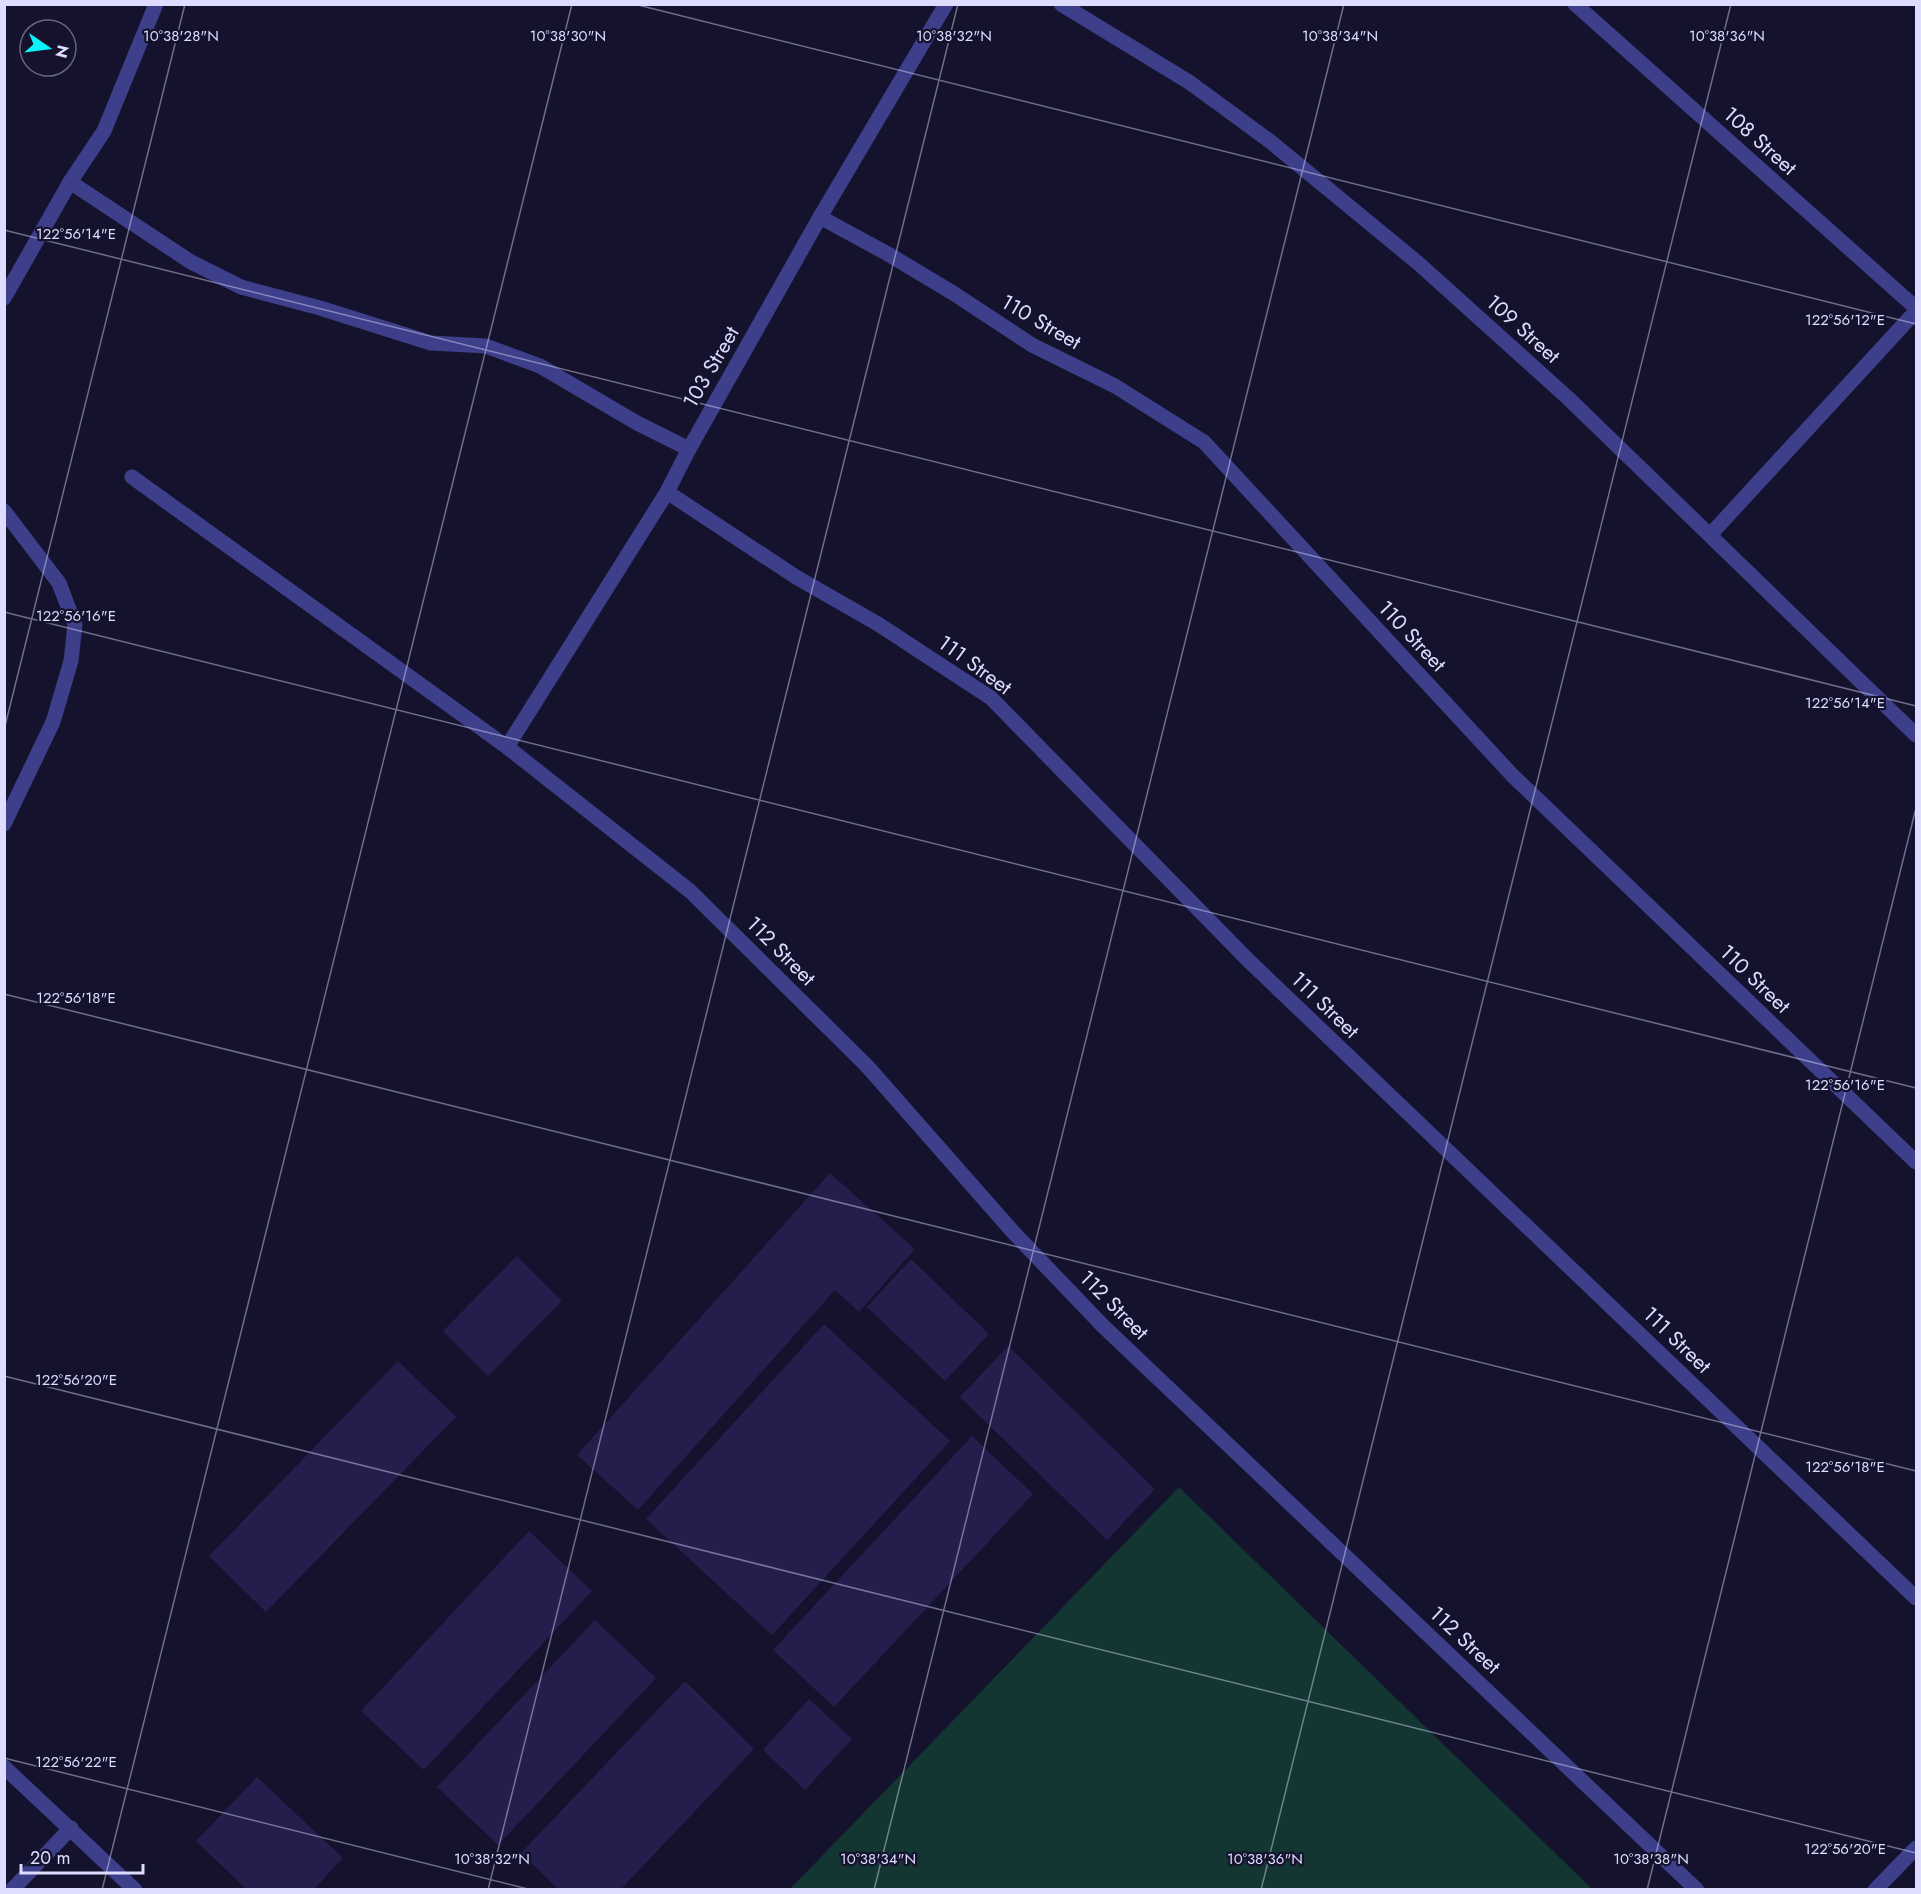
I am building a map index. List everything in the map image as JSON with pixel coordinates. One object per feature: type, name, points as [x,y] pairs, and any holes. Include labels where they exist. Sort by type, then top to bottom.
[{"type":"street","points":[[4,298],[70,182],[104,131],[156,4]]},
{"type":"street","name":"103 Street","points":[[507,747],[667,492],[688,449],[820,217],[946,4]]},
{"type":"street","name":"109 Street","points":[[1061,4],[1189,82],[1316,177],[1418,263],[1568,398],[1917,735]]},
{"type":"street","name":"108 Street","points":[[1575,4],[1917,310]]},
{"type":"street","points":[[70,182],[191,262],[242,287],[320,308],[431,343],[486,346],[540,366],[637,423],[688,449]]},
{"type":"street","name":"110 Street","points":[[820,217],[944,287],[1032,345],[1114,386],[1204,442],[1512,775],[1917,1162]]},
{"type":"street","points":[[1710,535],[1917,310]]},
{"type":"street","name":"112 Street","points":[[132,477],[507,747],[690,891],[867,1066],[1013,1232],[1103,1326],[1697,1890]]},
{"type":"street","name":"111 Street","points":[[667,492],[796,577],[878,624],[991,698],[1249,961],[1917,1598]]},
{"type":"street","points":[[4,511],[59,583],[75,625],[71,662],[52,722],[4,824]]},
{"type":"street","points":[[4,1767],[135,1890]]},
{"type":"street","points":[[12,1890],[71,1828]]},
{"type":"street","points":[[1875,1890],[1917,1848]]},
{"type":"green space","points":[[1179,1487],[1592,1889],[790,1889]]},
{"type":"building","points":[[830,1173],[915,1249],[859,1312],[835,1290],[638,1510],[577,1455]]},
{"type":"building","points":[[517,1256],[562,1301],[488,1376],[443,1331]]},
{"type":"building","points":[[911,1259],[989,1334],[945,1381],[867,1307]]},
{"type":"building","points":[[824,1324],[950,1441],[772,1635],[646,1519]]},
{"type":"building","points":[[1008,1346],[1155,1489],[1107,1540],[960,1397]]},
{"type":"building","points":[[398,1361],[456,1417],[266,1612],[209,1556]]},
{"type":"building","points":[[972,1436],[1033,1494],[834,1707],[773,1650]]},
{"type":"building","points":[[529,1531],[592,1591],[424,1770],[361,1711]]},
{"type":"building","points":[[595,1620],[656,1678],[498,1845],[437,1787]]},
{"type":"building","points":[[685,1681],[754,1749],[620,1890],[559,1890],[521,1853]]},
{"type":"building","points":[[809,1699],[852,1739],[805,1790],[763,1750]]},
{"type":"building","points":[[257,1777],[343,1858],[313,1890],[247,1890],[196,1841]]}]
